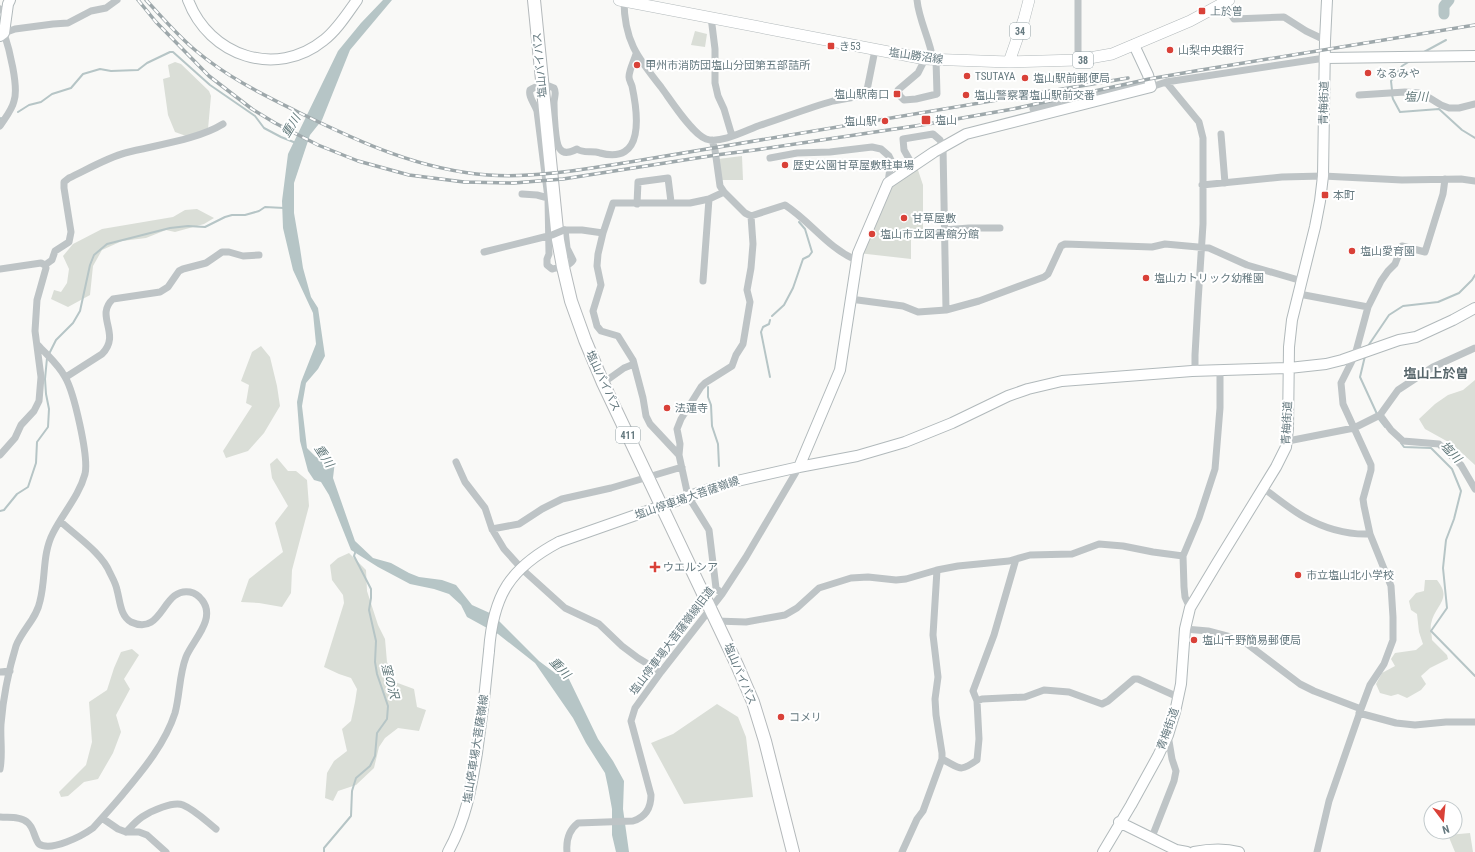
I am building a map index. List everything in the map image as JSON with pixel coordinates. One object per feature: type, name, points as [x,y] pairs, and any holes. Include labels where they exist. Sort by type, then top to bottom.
[{"type":"highway","name":"塩山バイパス","points":[[534,0],[558,240],[571,301],[582,334],[603,383],[714,615],[753,702],[765,741],[793,852]]},
{"type":"main road","name":"塩山勝沼線","points":[[622,0],[931,60],[1009,62],[1078,60],[1112,54],[1190,21],[1226,2]]},
{"type":"main road","name":"34","points":[[1009,62],[1029,0]]},
{"type":"street","points":[[0,126],[14,101],[16,89],[9,47],[2,34],[3,12],[10,0]]},
{"type":"street","points":[[2,34],[15,29],[68,23],[91,11],[106,8],[117,0]]},
{"type":"street","points":[[188,0],[205,30],[223,46],[253,58],[272,59],[281,59],[294,56],[323,41],[338,26],[356,1]]},
{"type":"street","points":[[622,0],[629,40],[636,54],[692,128],[704,138],[712,140],[732,136],[833,101],[866,95],[875,50]]},
{"type":"street","points":[[918,0],[921,20],[931,48],[931,60],[938,94],[904,100],[900,96],[898,90],[931,60]]},
{"type":"street","points":[[1078,0],[1078,60]]},
{"type":"street","name":"青梅街道","points":[[1103,852],[1119,822],[1131,805],[1168,735],[1181,684],[1185,629],[1190,608],[1284,454],[1288,441],[1289,347],[1292,320],[1320,201],[1327,0]]},
{"type":"street","points":[[1226,2],[1234,19],[1284,18],[1313,35],[1325,40]]},
{"type":"street","points":[[711,17],[715,49],[715,83],[732,136]]},
{"type":"street","points":[[1134,45],[1148,75],[1147,88]]},
{"type":"street","points":[[564,230],[567,248],[573,260],[571,264],[552,269],[547,265],[550,235],[548,198],[537,111],[529,92],[531,89],[542,86],[552,86],[556,90],[554,102],[557,145],[562,151],[566,152],[577,149],[581,152],[597,152],[614,156],[620,154],[632,145],[636,131],[636,113],[632,85],[629,78],[636,54]]},
{"type":"street","points":[[888,183],[943,147],[966,134],[1166,82],[1325,58],[1475,56]]},
{"type":"street","points":[[1166,82],[1198,122],[1203,138],[1203,224],[1195,355],[1196,371]]},
{"type":"street","points":[[1033,109],[1141,84],[1147,88]]},
{"type":"street","points":[[1359,95],[1405,92],[1419,93],[1449,108],[1459,108],[1475,104]]},
{"type":"street","points":[[46,265],[52,260],[55,252],[69,242],[70,232],[64,182],[69,178],[124,153],[165,144],[214,130],[222,124]]},
{"type":"street","points":[[913,166],[904,150],[904,139],[933,134],[940,140],[943,147],[946,310]]},
{"type":"street","points":[[1221,134],[1225,183]]},
{"type":"street","points":[[712,140],[715,150],[719,181],[724,192],[745,213],[751,216],[785,205],[794,211],[829,244],[856,260]]},
{"type":"street","points":[[770,158],[797,153],[830,152],[872,147],[881,149],[889,156],[891,160],[888,183],[858,252],[856,260],[840,370],[799,466]]},
{"type":"street","points":[[1202,184],[1282,177],[1322,176],[1402,180],[1445,179],[1475,181]]},
{"type":"street","points":[[637,204],[638,182],[668,178],[671,202]]},
{"type":"street","points":[[1318,852],[1329,801],[1360,711],[1370,685],[1384,664],[1393,640],[1391,586],[1370,534],[1363,499],[1371,466],[1343,404],[1342,383],[1356,355],[1368,307],[1381,281],[1388,270],[1395,264],[1402,246],[1425,252],[1443,194],[1445,179]]},
{"type":"street","points":[[679,455],[650,424],[646,416],[633,360],[618,336],[602,331],[597,326],[593,316],[593,311],[600,285],[597,266],[603,233],[613,203],[690,203],[709,199],[724,192]]},
{"type":"street","points":[[522,194],[537,195],[548,198]]},
{"type":"street","points":[[704,281],[709,199]]},
{"type":"street","points":[[722,594],[716,588],[709,530],[688,496],[679,455],[680,444],[677,428],[701,387],[732,366],[736,355],[743,344],[750,302],[747,290],[753,244],[751,216]]},
{"type":"street","points":[[944,230],[1000,228]]},
{"type":"street","points":[[484,252],[564,230],[582,230],[603,233]]},
{"type":"street","points":[[850,299],[903,306],[918,312],[946,310],[978,301],[1044,277],[1048,274],[1061,246],[1065,244],[1152,247],[1165,244],[1209,248],[1246,265],[1302,281]]},
{"type":"street","points":[[66,377],[106,350],[110,340],[106,319],[106,308],[113,300],[165,290],[178,271],[206,263],[222,252],[229,252],[243,256],[259,255]]},
{"type":"street","points":[[0,269],[41,263],[46,265]]},
{"type":"street","points":[[0,455],[15,438],[21,425],[34,411],[39,401],[41,377],[35,331],[37,300],[46,272],[46,265]]},
{"type":"street","points":[[1299,294],[1368,307]]},
{"type":"street","name":"塩山停車場大菩薩嶺線","points":[[448,852],[463,821],[472,785],[484,709],[490,630],[495,611],[510,581],[529,560],[560,542],[724,484],[799,466],[857,456],[905,442],[952,423],[1008,396],[1035,387],[1062,381],[1196,371],[1289,368],[1326,364],[1399,340],[1416,337],[1454,320],[1475,308]]},
{"type":"street","points":[[0,769],[1,724],[10,671],[17,646],[22,632],[41,600],[44,562],[47,548],[53,533],[78,490],[85,472],[86,458],[74,398],[66,377],[38,345]]},
{"type":"street","points":[[1288,441],[1354,428],[1379,415],[1398,390],[1433,367],[1475,348]]},
{"type":"street","points":[[603,383],[624,368],[634,364]]},
{"type":"street","points":[[1190,608],[1185,597],[1183,556],[1199,518],[1215,469],[1220,408],[1220,370]]},
{"type":"street","points":[[1379,415],[1391,430],[1403,441],[1439,444],[1461,465],[1475,489]]},
{"type":"street","points":[[456,462],[465,482],[485,508],[492,529],[504,549],[523,570],[565,608],[599,624],[622,646],[661,672]]},
{"type":"street","name":"塩山停車場大菩薩嶺線旧道","points":[[567,852],[568,839],[571,830],[578,823],[633,821],[644,816],[650,804],[651,795],[632,721],[635,708],[661,672],[714,615],[722,594],[746,557],[799,466]]},
{"type":"street","points":[[492,529],[519,524],[542,509],[562,499],[611,488],[682,467]]},
{"type":"street","points":[[1263,488],[1305,517],[1333,529],[1351,534],[1370,534]]},
{"type":"street","points":[[0,817],[27,821],[39,843],[52,848],[58,847],[86,834],[102,818],[141,772],[167,732],[175,712],[182,666],[186,655],[203,629],[206,616],[205,603],[197,595],[185,592],[178,593],[172,597],[158,618],[152,622],[138,624],[131,622],[123,614],[117,588],[104,562],[60,522]]},
{"type":"street","points":[[714,615],[746,622],[784,615],[797,608],[819,588],[851,578],[868,577],[896,580],[906,579],[937,570],[1016,559],[1030,555],[1072,554],[1099,544],[1123,546],[1183,556]]},
{"type":"street","points":[[942,759],[960,768],[965,768],[977,760],[979,739],[976,701],[973,691],[994,635],[1016,559]]},
{"type":"street","points":[[902,852],[923,811],[942,759],[936,715],[935,699],[938,677],[933,635],[937,570]]},
{"type":"street","points":[[1185,629],[1208,631],[1242,640],[1300,684],[1360,711],[1396,723],[1415,725],[1446,722],[1475,722]]},
{"type":"street","points":[[0,672],[10,671]]},
{"type":"street","points":[[976,701],[982,699],[1025,697],[1044,690],[1069,692],[1102,704],[1108,702],[1134,679],[1138,679],[1178,697]]},
{"type":"street","points":[[1152,837],[1158,818],[1174,781],[1176,771],[1172,759],[1168,735]]},
{"type":"street","points":[[126,832],[143,817],[156,810],[174,804],[179,804],[190,809],[216,830]]},
{"type":"street","points":[[102,818],[118,829],[126,832],[138,832],[147,835],[166,852]]},
{"type":"street","points":[[1119,822],[1152,837],[1176,851],[1187,852]]},
{"type":"street","points":[[1194,852],[1214,849],[1239,852]]},
{"type":"shaded area","points":[[383,0],[392,0],[350,50],[322,120],[310,135],[294,183],[294,213],[303,268],[311,297],[318,308],[325,356],[318,369],[306,383],[302,406],[307,448],[316,457],[335,461],[333,478],[355,541],[373,558],[391,563],[419,577],[442,580],[456,585],[472,605],[492,614],[539,661],[555,673],[567,675],[598,739],[624,781],[623,809],[629,852],[616,852],[612,835],[612,809],[605,773],[586,743],[573,718],[535,663],[498,634],[467,617],[461,605],[449,594],[410,584],[378,567],[351,550],[329,495],[321,482],[314,480],[308,471],[300,441],[297,402],[301,382],[316,344],[313,313],[293,270],[283,228],[282,201],[288,154],[338,51],[361,23]]},
{"type":"shaded area","points":[[695,31],[707,34],[705,47],[691,45]]},
{"type":"shaded area","points":[[175,62],[181,64],[209,91],[211,96],[208,129],[186,136],[175,132],[168,115],[163,79],[170,77],[168,65]]},
{"type":"shaded area","points":[[742,156],[743,180],[722,180],[718,159]]},
{"type":"shaded area","points":[[916,164],[923,185],[923,234],[911,235],[911,259],[858,253],[885,188]]},
{"type":"shaded area","points":[[197,209],[214,218],[204,224],[175,232],[166,230],[146,238],[122,241],[102,250],[93,266],[90,295],[68,307],[51,299],[54,290],[61,292],[67,283],[69,269],[63,256],[73,244],[102,229],[173,217],[185,210]]},
{"type":"shaded area","points":[[261,346],[270,357],[280,406],[264,433],[248,451],[226,458],[223,451],[252,406],[246,403],[249,385],[241,381],[252,352]]},
{"type":"shaded area","points":[[1475,380],[1475,465],[1452,444],[1425,429],[1419,419],[1435,404],[1448,395],[1463,390]]},
{"type":"shaded area","points":[[277,458],[288,471],[296,471],[307,480],[309,506],[292,570],[291,593],[282,607],[241,602],[249,579],[283,552],[275,523],[288,506],[272,478],[270,464]]},
{"type":"shaded area","points":[[349,553],[366,570],[367,591],[378,625],[385,639],[387,662],[395,682],[414,689],[417,707],[426,710],[419,731],[398,728],[385,738],[379,747],[374,768],[356,785],[338,791],[333,801],[325,798],[327,773],[334,761],[347,751],[342,729],[351,721],[357,689],[351,678],[324,667],[344,603],[343,595],[332,580],[330,565],[338,558]]},
{"type":"shaded area","points":[[1425,580],[1437,580],[1442,587],[1442,602],[1433,617],[1431,624],[1432,640],[1447,655],[1448,659],[1430,668],[1421,676],[1426,684],[1421,690],[1407,698],[1398,694],[1391,696],[1380,693],[1376,684],[1382,673],[1395,666],[1391,659],[1395,653],[1416,650],[1423,644],[1419,632],[1417,614],[1411,610],[1409,601],[1416,593],[1424,591]]},
{"type":"shaded area","points":[[132,649],[139,655],[124,679],[130,689],[116,715],[121,732],[113,753],[98,779],[84,782],[68,796],[61,797],[59,792],[86,765],[92,742],[89,702],[107,690],[121,652]]},
{"type":"shaded area","points":[[717,704],[738,717],[746,737],[753,797],[684,804],[651,743],[673,734]]},
{"type":"shaded area","points":[[1470,833],[1473,852],[1455,852],[1450,840],[1463,840],[1463,834]]},
{"type":"waterway","name":"塩川","points":[[1444,14],[1444,6],[1449,0]]},
{"type":"waterway","name":"塩川","points":[[1424,52],[1446,40]]},
{"type":"waterway","name":"重川","points":[[18,112],[29,105],[41,102],[52,94],[71,88],[83,74],[100,69],[111,71],[138,70],[147,63],[173,52],[210,85],[255,116],[264,128],[296,143]]},
{"type":"waterway","name":"塩川","points":[[1392,90],[1391,81],[1402,66],[1410,61]]},
{"type":"waterway","name":"塩川","points":[[1392,95],[1400,112],[1439,109],[1462,130],[1475,138]]},
{"type":"waterway","points":[[49,354],[56,340],[73,323],[80,311],[90,265],[94,255],[107,244],[170,228],[188,226],[205,227],[225,217],[232,215],[245,215],[259,211],[265,207],[284,208]]},
{"type":"waterway","points":[[772,316],[784,305],[793,288],[803,259],[809,256],[812,252],[805,229],[799,222]]},
{"type":"waterway","name":"塩川","points":[[1368,346],[1389,315],[1403,306],[1438,302],[1459,293],[1475,275]]},
{"type":"waterway","points":[[770,320],[769,324],[763,327],[761,332],[770,377]]},
{"type":"waterway","name":"塩川","points":[[1365,356],[1360,377],[1377,414]]},
{"type":"waterway","points":[[0,511],[4,510],[17,494],[28,487],[36,463],[37,442],[48,427],[49,409],[45,379],[47,358]]},
{"type":"waterway","points":[[708,387],[712,426],[718,444],[719,466]]},
{"type":"waterway","name":"塩川","points":[[1378,418],[1385,427]]},
{"type":"waterway","name":"塩川","points":[[1401,443],[1404,447],[1431,448],[1452,469],[1461,491],[1454,519],[1446,540],[1443,568],[1447,608],[1431,631],[1475,676]]},
{"type":"waterway","name":"窪の沢","points":[[324,852],[324,848],[351,816],[352,791],[356,778],[370,766],[375,756],[377,733],[387,719],[388,706],[377,674],[375,662],[376,641],[369,610],[371,589],[354,556],[356,550]]},
{"type":"railway","points":[[138,0],[156,22],[209,76],[252,109],[275,123],[318,145],[358,161],[409,175],[464,182],[514,183],[563,179],[928,124],[1013,109],[1149,79],[1475,25]]},
{"type":"railway","points":[[146,0],[182,38],[207,60],[244,84],[270,98],[344,134],[390,153],[438,167],[488,175],[505,176],[556,173],[624,163],[1128,78]]},
{"type":"place","name":"上於曽","points":[[1202,11]]},
{"type":"place","name":"き53","points":[[831,46]]},
{"type":"place","name":"山梨中央銀行","points":[[1170,50]]},
{"type":"place","name":"甲州市消防団塩山分団第五部詰所","points":[[637,65]]},
{"type":"place","name":"なるみや","points":[[1368,73]]},
{"type":"place","name":"TSUTAYA","points":[[967,76]]},
{"type":"place","name":"塩山駅前郵便局","points":[[1025,78]]},
{"type":"place","name":"塩山駅南口","points":[[897,94]]},
{"type":"place","name":"塩山警察署塩山駅前交番","points":[[966,95]]},
{"type":"place","name":"塩山","points":[[926,120]]},
{"type":"place","name":"塩山駅","points":[[885,121]]},
{"type":"place","name":"歴史公園甘草屋敷駐車場","points":[[785,165]]},
{"type":"place","name":"本町","points":[[1325,195]]},
{"type":"place","name":"甘草屋敷","points":[[904,218]]},
{"type":"place","name":"塩山市立図書館分館","points":[[872,234]]},
{"type":"place","name":"塩山愛育園","points":[[1352,251]]},
{"type":"place","name":"塩山カトリック幼稚園","points":[[1146,278]]},
{"type":"place","name":"法蓮寺","points":[[667,408]]},
{"type":"place","name":"ウエルシア","points":[[655,567]]},
{"type":"place","name":"市立塩山北小学校","points":[[1298,575]]},
{"type":"place","name":"塩山千野簡易郵便局","points":[[1194,640]]},
{"type":"place","name":"コメリ","points":[[781,717]]},
{"type":"district","name":"塩山上於曽","points":[[1436,373]]}]
